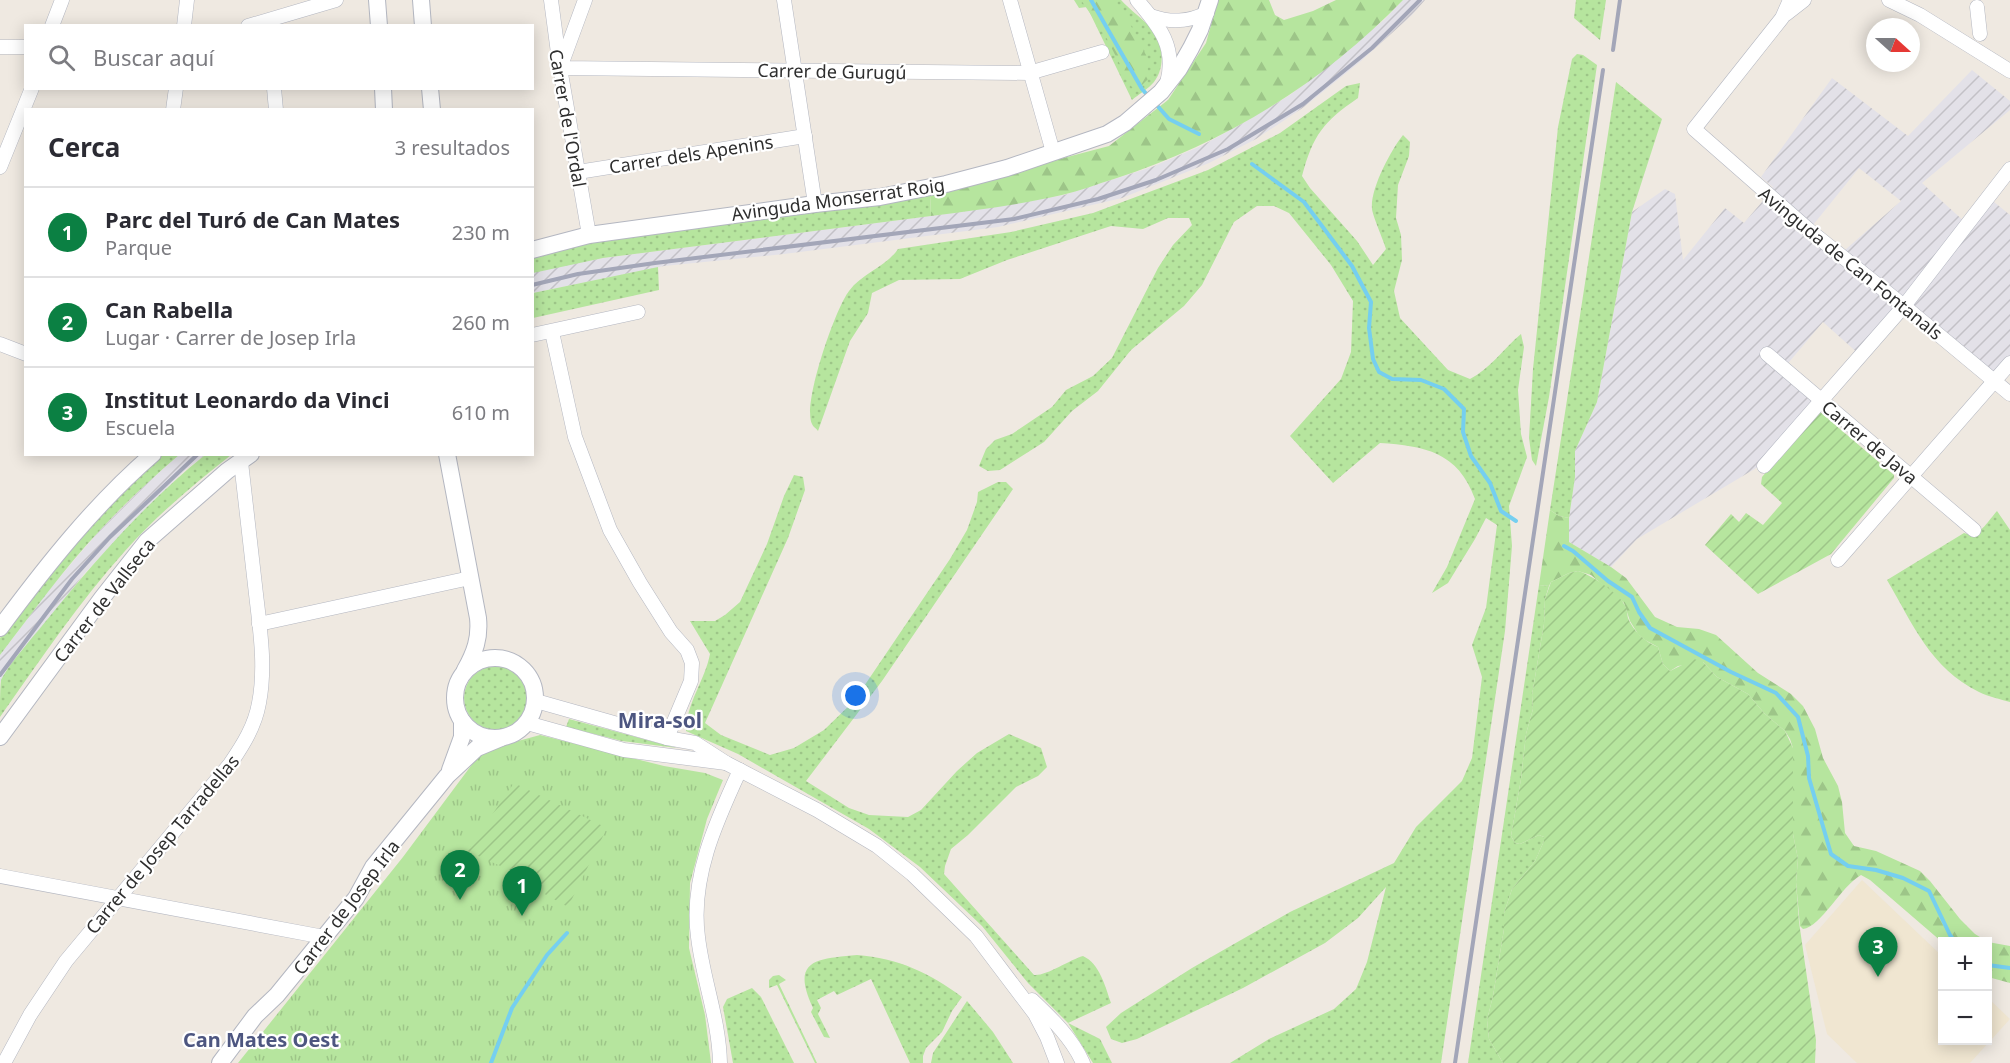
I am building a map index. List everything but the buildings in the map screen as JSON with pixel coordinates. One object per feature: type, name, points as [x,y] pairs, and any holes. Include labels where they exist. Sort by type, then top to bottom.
[{"type":"street","points":[[53,24],[62,0]]},
{"type":"street","points":[[184,24],[187,0]]},
{"type":"street","points":[[268,23],[336,0]]},
{"type":"street","points":[[377,0],[379,24]]},
{"type":"street","points":[[421,0],[423,24]]},
{"type":"street","name":"Carrer de l'Ordal","points":[[551,0],[560,68],[589,235]]},
{"type":"street","points":[[560,68],[585,0]]},
{"type":"street","points":[[784,0],[815,204]]},
{"type":"street","points":[[1010,0],[1051,145]]},
{"type":"street","points":[[1137,0],[1158,25],[1170,57],[1170,73],[1164,88]]},
{"type":"street","points":[[1782,18],[1790,0]]},
{"type":"street","points":[[1782,18],[1804,0]]},
{"type":"street","points":[[1889,0],[1920,15],[2010,71]]},
{"type":"street","points":[[1149,15],[1162,20],[1186,21],[1208,7]]},
{"type":"street","name":"Avinguda Monserrat Roig","points":[[534,249],[589,235],[880,197],[946,184],[1007,168],[1107,134],[1139,112],[1164,88],[1191,48],[1208,7]]},
{"type":"street","points":[[1977,7],[1980,34]]},
{"type":"street","name":"Avinguda de Can Fontanals","points":[[1782,18],[1694,129],[1817,236],[2010,394]]},
{"type":"street","points":[[0,47],[24,47]]},
{"type":"street","name":"Carrer de Gurugú","points":[[560,68],[1029,73],[1102,52]]},
{"type":"street","points":[[0,167],[31,90]]},
{"type":"street","points":[[173,108],[176,90]]},
{"type":"street","points":[[274,90],[276,108]]},
{"type":"street","points":[[383,90],[384,108]]},
{"type":"street","points":[[430,90],[432,108]]},
{"type":"street","name":"Carrer dels Apenins","points":[[578,172],[805,136]]},
{"type":"street","points":[[1764,466],[1904,306],[2010,169]]},
{"type":"street","points":[[534,335],[638,312]]},
{"type":"street","points":[[552,332],[575,436],[610,530],[639,583],[671,632],[687,650],[692,663],[691,681],[668,738]]},
{"type":"street","points":[[0,344],[24,353]]},
{"type":"street","name":"Carrer de Java","points":[[1767,354],[1974,530]]},
{"type":"street","points":[[1838,560],[2010,363]]},
{"type":"street","points":[[0,628],[40,573],[89,518],[151,456]]},
{"type":"street","points":[[447,456],[478,618],[479,635],[476,650],[457,684],[455,692],[457,711],[462,721],[479,735],[501,738]]},
{"type":"street","name":"Carrer de Josep Tarradellas","points":[[4,1063],[30,1015],[66,962],[230,764],[244,744],[254,723],[262,672],[246,458]]},
{"type":"street","name":"Carrer de Vallseca","points":[[0,737],[147,541],[227,471],[246,458]]},
{"type":"street","points":[[259,624],[470,579]]},
{"type":"street","points":[[447,776],[477,748],[511,735],[527,723],[536,701],[531,678],[494,646],[478,618]]},
{"type":"street","points":[[465,671],[485,659],[508,659]]},
{"type":"street","points":[[536,701],[668,738],[695,743],[726,763],[817,810],[877,846],[943,902],[976,936],[1035,1014],[1057,1063]]},
{"type":"street","points":[[447,776],[462,737],[462,721]]},
{"type":"street","points":[[527,723],[624,750],[726,763]]},
{"type":"street","points":[[720,1063],[719,1038],[697,935],[697,903],[711,837],[740,770]]},
{"type":"street","name":"Carrer de Josep Irla","points":[[219,1063],[255,1016],[271,1002],[356,898],[373,867],[447,776]]},
{"type":"street","points":[[0,876],[324,937]]},
{"type":"street","points":[[1007,975],[1053,1020],[1083,1063]]},
{"type":"shaded area","points":[[1403,0],[1425,0],[1412,15],[1361,61],[1304,107],[1256,139],[1209,163],[1122,198],[998,227],[784,254],[664,266],[534,293],[534,272],[552,268],[603,258],[1013,204],[1064,195],[1152,167],[1201,146],[1290,95],[1384,20]]},
{"type":"shaded area","points":[[1972,70],[2010,101],[2010,110],[1922,183],[1967,224],[1988,197],[2010,215],[2010,363],[1995,381],[1905,306],[1861,356],[1823,322],[1784,368],[1821,401],[1768,461],[1637,539],[1611,567],[1569,542],[1575,451],[1597,402],[1632,212],[1665,189],[1675,194],[1683,260],[1725,208],[1744,223],[1773,187],[1761,177],[1832,78],[1908,136]],"holes":[[[1859,168],[1901,201],[1845,250],[1809,230]]]},
{"type":"shaded area","points":[[178,456],[204,456],[184,471],[84,574],[0,682],[0,655],[52,586],[101,529]]},
{"type":"shaded area","points":[[1862,880],[1938,952],[1938,1045],[1986,1045],[1970,1063],[1857,1063],[1827,1034],[1805,945]]},
{"type":"shaded area","points":[[1992,1002],[2010,1019],[1992,1039]]},
{"type":"green space","points":[[1074,0],[1121,0],[1156,35],[1162,55],[1158,76],[1132,100],[1087,7],[1079,8]]},
{"type":"green space","points":[[1081,0],[1114,0],[1130,24],[1147,57],[1148,79],[1136,91],[1131,86],[1106,37]]},
{"type":"green space","points":[[1218,0],[1269,0],[1275,15],[1284,20],[1313,11],[1336,0],[1403,0],[1340,58],[1305,84],[1270,108],[1194,148],[1155,165],[1046,199],[931,216],[930,193],[1109,146],[1168,100],[1206,43]]},
{"type":"green space","points":[[1576,0],[1606,0],[1600,40],[1574,18]]},
{"type":"green space","points":[[1577,54],[1583,55],[1597,65],[1549,397],[1536,466],[1532,460],[1529,438],[1533,369],[1558,127],[1572,59]]},
{"type":"green space","points":[[1616,82],[1662,119],[1632,212],[1597,402],[1575,451],[1575,477],[1569,518],[1559,516],[1550,510]]},
{"type":"green space","points":[[1360,83],[1358,98],[1328,122],[1315,140],[1302,176],[1357,241],[1373,265],[1386,249],[1372,209],[1374,191],[1387,160],[1403,135],[1410,142],[1409,156],[1398,185],[1396,218],[1401,235],[1402,260],[1394,291],[1400,318],[1448,370],[1470,379],[1490,364],[1521,334],[1524,347],[1518,390],[1521,434],[1527,457],[1509,506],[1512,546],[1505,631],[1441,1063],[1230,1063],[1269,1039],[1334,1009],[1356,989],[1367,962],[1386,887],[1358,918],[1325,943],[1243,988],[1137,1039],[1122,1043],[1111,1039],[1106,1027],[1121,1013],[1192,968],[1290,912],[1394,863],[1416,827],[1462,781],[1472,758],[1482,677],[1472,645],[1486,608],[1497,525],[1486,518],[1448,583],[1432,593],[1447,567],[1475,499],[1468,483],[1459,471],[1449,461],[1425,450],[1411,446],[1380,443],[1333,483],[1290,436],[1341,379],[1351,352],[1353,301],[1331,265],[1289,213],[1274,206],[1257,206],[1234,222],[1202,285],[1184,306],[1131,350],[1098,391],[1072,411],[1044,442],[1000,470],[988,471],[979,466],[986,449],[995,440],[1012,434],[1052,407],[1066,390],[1093,376],[1112,358],[1158,268],[1173,245],[1192,225],[1189,218],[1168,218],[1143,229],[1111,226],[1007,260],[960,279],[899,280],[872,293],[868,313],[850,341],[818,431],[812,425],[810,414],[816,378],[836,317],[849,291],[860,279],[887,261],[898,249],[1011,232],[1093,213],[1208,170],[1280,133],[1346,86]]},
{"type":"green space","points":[[930,193],[931,216],[603,258],[534,273],[534,253],[553,248]]},
{"type":"green space","points":[[658,267],[659,290],[534,318],[534,293]]},
{"type":"green space","points":[[1820,412],[1894,475],[1894,478],[1831,554],[1758,594],[1705,545],[1731,514],[1739,522],[1746,513],[1763,525],[1782,503],[1761,484],[1762,477],[1816,413]]},
{"type":"green space","points":[[161,456],[178,456],[149,481],[88,543],[0,655],[0,638],[60,559],[130,482]]},
{"type":"green space","points":[[204,456],[230,456],[176,500],[108,570],[0,717],[1,680],[16,658],[121,534],[183,473]]},
{"type":"green space","points":[[794,475],[803,477],[805,490],[788,538],[705,723],[721,735],[770,755],[794,748],[824,730],[854,701],[950,559],[967,530],[977,502],[978,492],[998,482],[1006,482],[1013,489],[882,681],[806,781],[849,808],[869,815],[908,817],[921,810],[977,753],[1009,734],[1041,748],[1047,767],[1038,776],[1016,787],[951,849],[944,874],[1034,975],[1045,973],[1083,956],[1098,970],[1111,1003],[1068,1023],[1028,983],[982,926],[920,867],[869,829],[738,754],[686,731],[689,711],[710,654],[690,621],[715,621],[740,602],[767,544]]},
{"type":"green space","points":[[1550,510],[1559,516],[1569,518],[1569,542],[1626,578],[1655,617],[1677,627],[1699,629],[1716,635],[1758,673],[1791,694],[1803,706],[1815,729],[1823,758],[1838,786],[1845,833],[1854,846],[1876,851],[1920,871],[1960,919],[1980,937],[1938,939],[1870,880],[1861,875],[1846,888],[1817,921],[1803,929],[1800,926],[1796,882],[1798,859],[1793,834],[1793,748],[1785,731],[1764,713],[1748,694],[1717,677],[1703,662],[1678,666],[1670,671],[1663,664],[1658,647],[1638,634],[1630,621],[1624,603],[1591,575],[1578,571],[1551,582],[1549,586],[1539,585]]},
{"type":"green space","points":[[1997,511],[2010,530],[2010,702],[1979,692],[1948,671],[1924,643],[1887,580],[1964,533],[1978,532]]},
{"type":"green space","points":[[1578,571],[1603,584],[1621,600],[1636,632],[1658,647],[1663,664],[1670,671],[1694,659],[1703,662],[1717,677],[1748,694],[1764,713],[1785,731],[1793,748],[1793,834],[1798,859],[1796,882],[1799,922],[1816,1040],[1815,1063],[1503,1063],[1489,1039],[1487,1020],[1504,929],[1504,913],[1512,889],[1535,861],[1544,841],[1544,837],[1539,835],[1520,844],[1515,843],[1511,836],[1526,734],[1533,709],[1532,695],[1544,624],[1545,599],[1551,582]]},
{"type":"green space","points":[[1539,585],[1549,586],[1545,599],[1544,624],[1532,695],[1533,709],[1526,734],[1511,836],[1515,843],[1520,844],[1539,835],[1544,837],[1544,841],[1535,861],[1512,889],[1504,913],[1504,929],[1487,1020],[1489,1039],[1503,1063],[1468,1063]]},
{"type":"green space","points":[[496,666],[514,672],[522,680],[528,698],[522,716],[514,724],[496,730],[478,724],[470,716],[464,698],[470,680],[478,672]]},
{"type":"green space","points":[[569,719],[677,748],[622,741],[566,727]]},
{"type":"green space","points":[[540,735],[664,766],[705,773],[723,780],[707,819],[690,883],[689,948],[705,1015],[711,1063],[238,1063],[403,857],[482,751]]},
{"type":"green space","points":[[514,783],[607,828],[568,907],[512,876],[514,872],[467,851]]},
{"type":"green space","points":[[1992,943],[2010,946],[2010,983],[1992,978]]},
{"type":"green space","points":[[857,955],[886,959],[913,968],[962,997],[942,1032],[926,1048],[923,1063],[910,1063],[871,979],[837,995],[834,991],[817,1000],[821,1008],[818,1014],[830,1038],[824,1037],[811,1012],[813,1008],[807,992],[806,971],[819,961]]},
{"type":"green space","points":[[779,975],[786,980],[779,984],[817,1063],[777,985],[769,988],[769,980]]},
{"type":"green space","points":[[752,988],[761,997],[794,1063],[733,1063],[723,1007],[727,999]]},
{"type":"green space","points":[[967,1001],[993,1032],[1013,1063],[931,1063],[933,1053]]},
{"type":"green space","points":[[1068,1023],[1100,1039],[1112,1063],[1093,1063]]},
{"type":"waterway","points":[[1091,0],[1142,89],[1149,97]]},
{"type":"waterway","points":[[1154,102],[1169,119],[1199,134]]},
{"type":"waterway","points":[[1252,164],[1304,202],[1352,266],[1371,302],[1369,328],[1373,359],[1379,372],[1392,379],[1421,380],[1444,389],[1464,409],[1463,432],[1471,456],[1490,483],[1501,511],[1516,521]]},
{"type":"waterway","points":[[1564,546],[1632,597],[1650,628],[1731,672],[1776,693],[1798,717],[1808,756],[1809,778],[1831,854],[1848,866],[1876,870],[1903,878],[1929,891],[1951,937]]},
{"type":"waterway","points":[[491,1063],[512,1008],[547,955],[567,933]]},
{"type":"waterway","points":[[1992,966],[2010,968]]},
{"type":"railway","points":[[534,285],[578,274],[655,263],[1014,219],[1098,199],[1156,180],[1228,149],[1303,104],[1372,48],[1420,0]]},
{"type":"railway","points":[[1613,50],[1620,0]]},
{"type":"railway","points":[[1455,1063],[1603,70]]},
{"type":"railway","points":[[0,675],[72,579],[110,537],[196,456]]},
{"type":"place","name":"Can Rabella","points":[[460,900]]},
{"type":"place","name":"Parc del Turó de Can Mates","points":[[522,916]]},
{"type":"place","name":"Institut Leonardo da Vinci","points":[[1878,977]]},
{"type":"district","name":"Mira-sol","points":[[660,720]]},
{"type":"district","name":"Can Mates Oest","points":[[261,1039]]}]
